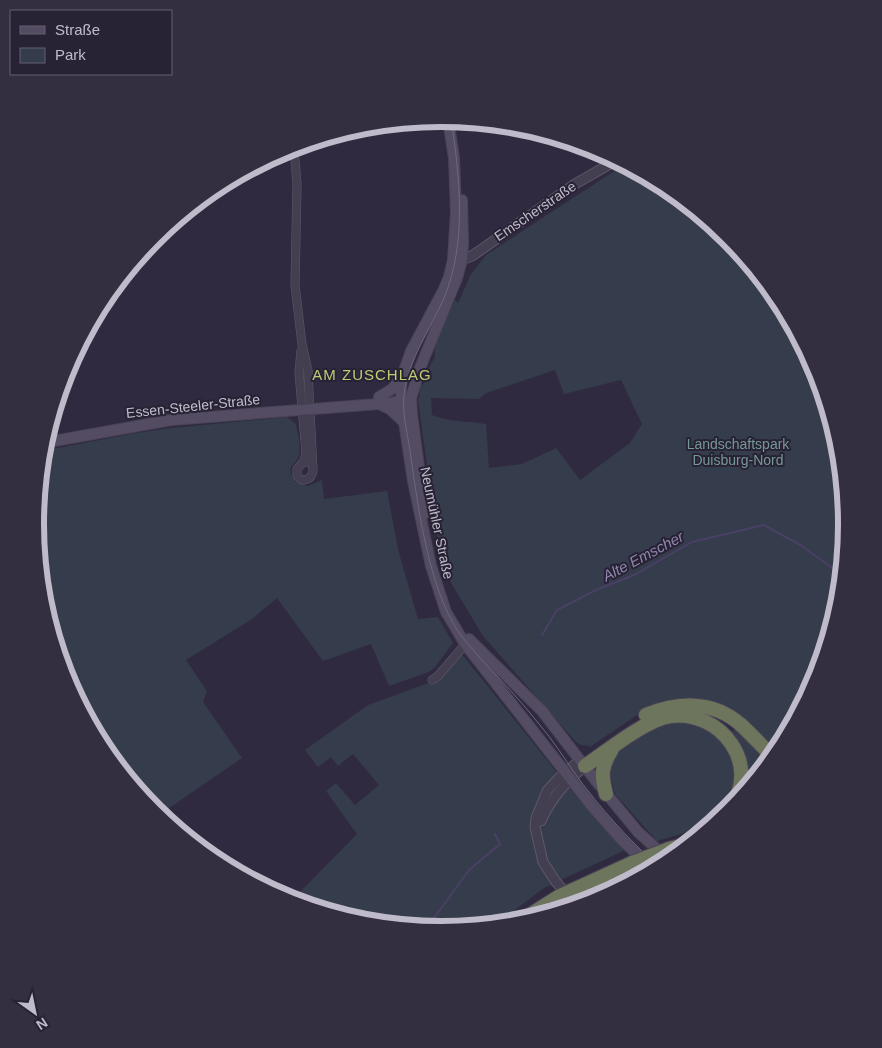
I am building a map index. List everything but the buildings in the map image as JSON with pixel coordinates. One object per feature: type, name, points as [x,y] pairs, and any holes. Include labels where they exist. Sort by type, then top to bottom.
[{"type":"highway","points":[[583,763],[646,715],[663,708],[694,705],[712,709],[728,716],[739,723],[767,751]]},
{"type":"highway","points":[[583,763],[654,721],[670,716],[685,715],[699,718],[712,724],[733,745],[741,771],[740,786]]},
{"type":"highway","points":[[606,794],[602,779],[602,769],[606,758],[614,746]]},
{"type":"highway","points":[[539,909],[560,896],[632,863],[656,858]]},
{"type":"main road","name":"Neumühler Straße","points":[[449,127],[454,158],[458,260],[411,351],[402,377],[405,398],[404,422],[416,498],[431,566],[446,612],[467,642],[568,775],[622,840],[647,863]]},
{"type":"main road","name":"Neumühler Straße","points":[[456,128],[461,159],[463,243],[450,299],[405,398],[412,415],[425,514],[436,565],[451,610],[467,642],[542,711],[638,832],[665,852]]},
{"type":"main road","points":[[402,377],[397,385],[378,400],[404,422]]},
{"type":"main road","name":"Essen-Steeler-Straße","points":[[52,441],[170,420],[306,409],[405,398]]},
{"type":"street","points":[[294,155],[297,184],[296,285],[302,344],[308,372],[306,409],[306,452],[304,461],[297,469],[297,476],[301,480],[311,477],[313,466],[306,409]]},
{"type":"street","name":"Emscherstraße","points":[[458,260],[477,252],[497,236],[575,184],[609,164]]},
{"type":"street","points":[[304,461],[309,462],[313,466]]},
{"type":"street","points":[[432,680],[438,676],[467,642]]},
{"type":"street","points":[[572,899],[545,866],[538,845],[535,827],[536,818],[547,790],[583,763]]},
{"type":"green space","name":"Landschaftspark Duisburg-Nord","points":[[618,169],[662,194],[703,225],[740,262],[785,325],[808,372],[825,421],[835,472],[838,524],[835,576],[825,627],[808,676],[797,700],[769,747],[730,712],[643,711],[590,747],[581,745],[576,742],[483,636],[451,583],[436,530],[418,400],[420,384],[423,385],[425,381],[422,380],[435,357],[438,336],[455,300],[458,303],[471,274],[486,255]],"holes":[[[555,370],[564,394],[621,380],[642,424],[630,443],[580,480],[556,448],[522,464],[489,468],[486,424],[452,420],[432,415],[431,398],[479,399],[486,393]]]},
{"type":"green space","points":[[287,417],[295,423],[300,447],[298,459],[291,469],[295,482],[308,486],[322,480],[324,499],[387,491],[399,553],[418,619],[438,617],[453,643],[429,672],[389,686],[371,644],[323,661],[277,598],[252,619],[186,660],[207,691],[203,702],[242,758],[166,810],[142,786],[111,745],[97,723],[74,676],[57,627],[51,601],[47,576],[44,524],[47,472],[51,449],[171,428]]},
{"type":"green space","points":[[461,653],[580,801],[625,850],[544,888],[507,916],[493,918],[441,921],[389,918],[338,908],[298,894],[357,834],[326,791],[336,783],[355,805],[379,785],[353,754],[338,766],[331,757],[318,767],[305,750],[368,705],[437,680]]},
{"type":"green space","points":[[684,720],[717,733],[733,757],[736,783],[732,795],[694,830],[657,841],[615,794],[609,771],[616,751],[655,725]]},
{"type":"green space","points":[[737,728],[764,755],[740,786],[729,733]]},
{"type":"waterway","name":"Alte Emscher","points":[[542,635],[557,610],[596,590],[634,575],[692,542],[764,525],[802,546],[835,571]]},
{"type":"waterway","name":"Alte Emscher","points":[[432,921],[469,870],[500,844],[495,834]]},
{"type":"tram line","points":[[452,127],[460,210],[456,255],[444,298],[415,357],[406,382],[404,395],[405,422],[424,538],[430,561],[443,603],[461,636],[544,730],[585,787],[605,811],[652,860]]},
{"type":"district","name":"AM ZUSCHLAG","points":[[372,374]]}]
